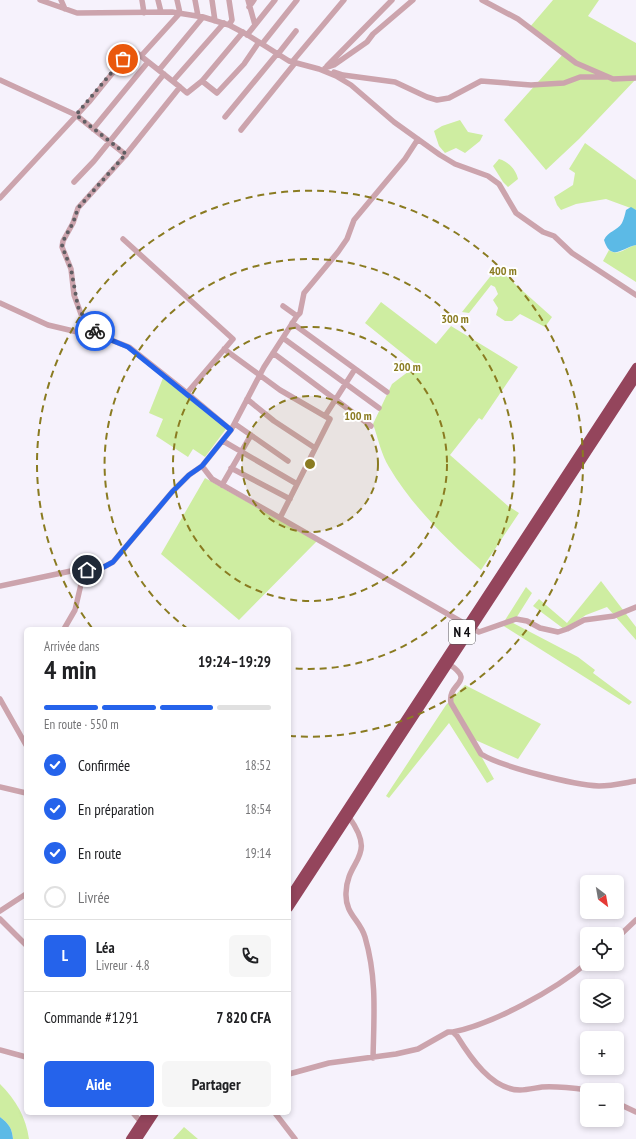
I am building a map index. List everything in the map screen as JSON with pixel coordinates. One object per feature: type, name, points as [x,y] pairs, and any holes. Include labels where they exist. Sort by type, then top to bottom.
[{"type":"highway","name":"N 4","points":[[291,905],[449,664],[470,626],[636,367]]},
{"type":"highway","name":"N 4","points":[[291,889],[470,626],[636,378]]},
{"type":"highway","points":[[138,1139],[154,1115]]},
{"type":"highway","points":[[130,1139],[139,1118]]},
{"type":"street","points":[[40,0],[78,13],[162,12],[201,16],[226,24],[245,33],[278,54],[296,63],[319,69],[336,76],[351,85],[394,122],[455,164],[488,176],[499,184],[516,213],[543,232],[554,236],[572,253],[636,295]]},
{"type":"street","points":[[61,0],[65,9]]},
{"type":"street","points":[[142,0],[144,13]]},
{"type":"street","points":[[158,0],[162,12]]},
{"type":"street","points":[[177,0],[180,13]]},
{"type":"street","points":[[195,0],[201,16]]},
{"type":"street","points":[[212,0],[215,21]]},
{"type":"street","points":[[173,81],[226,24],[232,20],[229,0]]},
{"type":"street","points":[[248,0],[255,25]]},
{"type":"street","points":[[249,7],[254,0]]},
{"type":"street","points":[[0,198],[76,115],[132,49],[187,93],[202,81],[245,33],[255,25],[275,0]]},
{"type":"street","points":[[202,81],[217,93],[244,64],[297,0]]},
{"type":"street","points":[[240,130],[296,63],[344,0]]},
{"type":"street","points":[[325,68],[392,0]]},
{"type":"street","points":[[325,68],[338,62],[367,42],[412,0]]},
{"type":"street","points":[[482,0],[518,19],[576,63],[607,77]]},
{"type":"street","points":[[141,56],[180,13]]},
{"type":"street","points":[[158,70],[201,16]]},
{"type":"street","points":[[225,117],[296,31]]},
{"type":"street","points":[[93,128],[148,62]]},
{"type":"street","points":[[296,63],[317,65],[344,75],[395,82],[437,100],[449,98],[481,82],[531,86],[564,83],[580,77],[607,77],[621,80],[636,78]]},
{"type":"street","points":[[74,182],[110,142],[164,74]]},
{"type":"street","points":[[0,80],[76,115],[126,154]]},
{"type":"street","points":[[180,87],[126,154],[78,208],[73,223],[63,241],[62,246],[71,269],[74,295],[81,314],[94,330],[111,340],[128,347],[187,393],[231,430]]},
{"type":"street","points":[[0,586],[71,571],[100,569],[113,562],[172,492],[189,475],[202,466],[231,430],[259,376],[292,323],[300,313],[304,293],[347,239],[354,220],[405,159],[418,139]]},
{"type":"street","points":[[123,239],[233,339],[187,393]]},
{"type":"street","points":[[0,303],[48,325],[111,340]]},
{"type":"street","points":[[283,306],[297,316]]},
{"type":"street","points":[[292,323],[387,392]]},
{"type":"street","points":[[283,338],[379,408]]},
{"type":"street","points":[[224,349],[259,376],[330,419],[280,518]]},
{"type":"street","points":[[273,353],[371,426]]},
{"type":"street","points":[[325,416],[355,369]]},
{"type":"street","points":[[247,399],[274,421],[315,448]]},
{"type":"street","points":[[235,424],[288,461]]},
{"type":"street","points":[[222,485],[251,435]]},
{"type":"street","points":[[222,441],[297,484]]},
{"type":"street","points":[[202,466],[212,479],[222,485],[479,632],[501,624],[522,620],[540,628],[558,632],[584,620],[614,616],[636,607]]},
{"type":"street","points":[[231,468],[290,499]]},
{"type":"street","points":[[65,627],[75,610],[82,580],[94,570]]},
{"type":"street","points":[[449,664],[460,672],[462,676],[461,680],[453,691],[450,699],[451,703],[480,754],[528,770],[589,785],[600,786],[636,781]]},
{"type":"street","points":[[0,699],[24,741]]},
{"type":"street","points":[[0,787],[24,793]]},
{"type":"street","points":[[348,817],[356,827],[362,849],[349,878],[346,893],[348,907],[365,936],[375,984],[373,1058]]},
{"type":"street","points":[[0,911],[24,895]]},
{"type":"street","points":[[0,919],[24,943]]},
{"type":"street","points":[[624,931],[636,920]]},
{"type":"street","points":[[291,1073],[329,1063],[373,1058],[418,1049],[443,1034],[475,1027],[527,1002],[580,969]]},
{"type":"street","points":[[453,1032],[483,1070],[503,1086],[520,1090],[543,1087],[580,1089]]},
{"type":"street","points":[[0,1050],[24,1056]]},
{"type":"street","points":[[624,1106],[636,1112]]},
{"type":"street","points":[[276,1115],[294,1139]]},
{"type":"green space","points":[[553,0],[599,0],[588,16],[636,43],[636,79],[579,139],[546,170],[504,120],[564,53],[529,28]]},
{"type":"green space","points":[[460,120],[468,132],[483,135],[480,141],[465,153],[456,148],[445,153],[439,146],[434,131],[442,126]]},
{"type":"green space","points":[[585,143],[636,180],[636,210],[606,199],[576,204],[561,210],[557,205],[554,197],[573,185],[575,173],[569,169]]},
{"type":"green space","points":[[499,159],[509,164],[514,170],[518,179],[508,187],[493,166]]},
{"type":"green space","points":[[636,245],[636,282],[603,261],[609,250],[619,252]]},
{"type":"green space","points":[[497,268],[552,317],[545,327],[520,314],[512,321],[505,321],[496,315],[498,308],[493,300],[498,294],[495,287],[491,285],[469,313],[462,312]]},
{"type":"green space","points":[[381,302],[436,344],[451,326],[518,367],[482,420],[479,418],[450,455],[508,506],[519,513],[481,570],[443,535],[419,509],[386,462],[373,424],[392,384],[417,365],[365,323]]},
{"type":"green space","points":[[163,378],[226,429],[205,457],[193,449],[188,457],[156,436],[163,419],[149,413]]},
{"type":"green space","points":[[205,478],[317,541],[239,620],[161,554]]},
{"type":"green space","points":[[601,581],[636,627],[636,640],[607,607],[586,615],[564,629],[533,606],[539,599],[567,623]]},
{"type":"green space","points":[[526,587],[532,593],[513,623],[578,657],[595,670],[593,673],[632,702],[629,705],[502,625]]},
{"type":"green space","points":[[465,685],[541,724],[518,759],[471,738],[494,779],[487,783],[449,723],[389,798],[386,796],[446,705]]},
{"type":"green space","points":[[0,1084],[11,1096],[23,1116],[29,1139],[13,1139],[10,1126],[0,1117]]},
{"type":"green space","points":[[184,1127],[198,1139],[173,1139]]},
{"type":"water","points":[[631,207],[636,210],[636,245],[614,252],[607,247],[604,240],[620,226],[626,210]]},
{"type":"water","points":[[0,1117],[10,1126],[13,1139],[0,1139]]},
{"type":"way so far","points":[[95,331],[87,323],[78,307],[74,295],[71,269],[62,246],[63,241],[73,223],[78,208],[126,154],[76,115],[89,102],[123,59]]},
{"type":"route","points":[[87,570],[100,569],[113,562],[172,492],[189,475],[202,466],[231,430],[187,393],[128,347],[95,331]]}]
